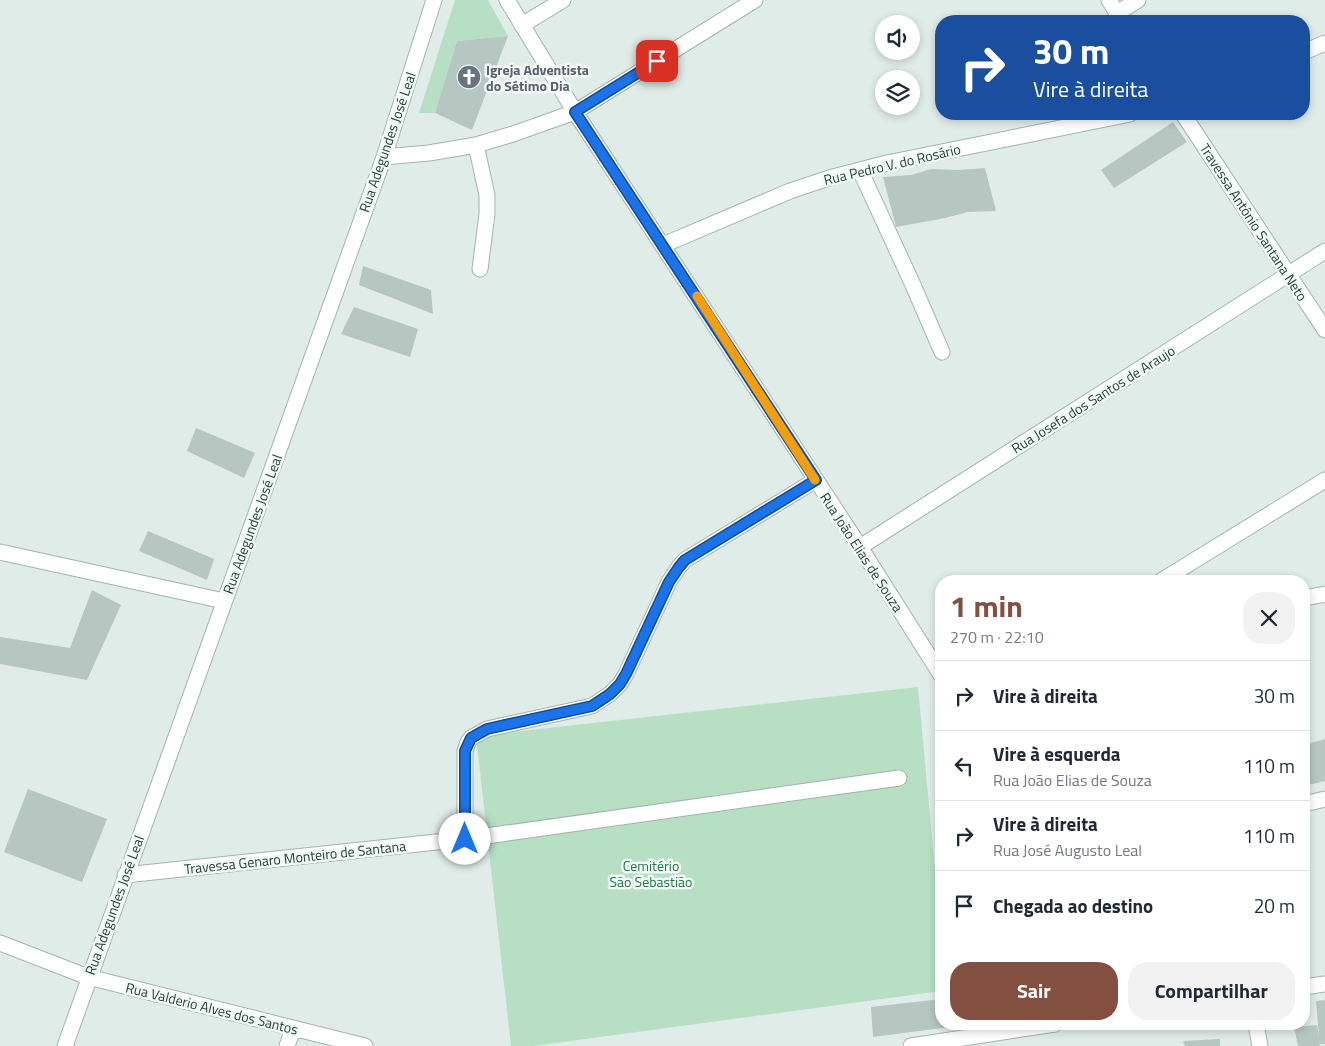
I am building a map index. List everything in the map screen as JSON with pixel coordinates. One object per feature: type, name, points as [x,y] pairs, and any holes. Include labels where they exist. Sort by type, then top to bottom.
[{"type":"street","name":"Rua Adegundes José Leal","points":[[65,1046],[88,977],[384,157],[434,0]]},
{"type":"street","name":"Rua João Elias de Souza","points":[[507,0],[575,112],[860,547],[935,666]]},
{"type":"street","points":[[522,25],[563,0]]},
{"type":"street","points":[[384,157],[428,153],[476,145],[575,112],[755,0]]},
{"type":"street","points":[[1109,0],[1119,15]]},
{"type":"street","points":[[1122,15],[1138,0]]},
{"type":"street","points":[[1310,49],[1325,43]]},
{"type":"street","name":"Rua Pedro V. do Rosário","points":[[663,245],[790,191],[860,170],[1101,120]]},
{"type":"street","name":"Travessa Antônio Santana Neto","points":[[1187,120],[1325,330]]},
{"type":"street","points":[[476,145],[487,196],[487,214],[480,269]]},
{"type":"street","points":[[860,170],[942,352]]},
{"type":"street","name":"Rua Josefa dos Santos de Araujo","points":[[860,547],[1325,251]]},
{"type":"street","points":[[465,839],[465,751],[471,738],[487,729],[592,706],[610,694],[620,684],[626,674],[669,582],[685,560],[816,480]]},
{"type":"street","points":[[1171,575],[1325,480]]},
{"type":"street","points":[[0,552],[224,601]]},
{"type":"street","points":[[1310,597],[1325,594]]},
{"type":"street","name":"Travessa Genaro Monteiro de Santana","points":[[125,875],[465,839],[899,778]]},
{"type":"street","points":[[1310,803],[1325,799]]},
{"type":"street","name":"Rua Valderio Alves dos Santos","points":[[0,943],[88,977],[365,1046]]},
{"type":"street","points":[[1310,986],[1325,984]]},
{"type":"street","points":[[287,1046],[293,1029]]},
{"type":"street","points":[[911,1046],[951,1043],[1022,1030]]},
{"type":"street","points":[[1257,1030],[1260,1046]]},
{"type":"green space","points":[[455,0],[488,0],[508,36],[457,41],[435,113],[419,113]]},
{"type":"green space","name":"Cemitério São Sebastião","points":[[918,687],[935,870],[935,992],[533,1046],[511,1046],[476,736]]},
{"type":"building","name":"Igreja Adventista do Sétimo Dia","points":[[508,36],[472,130],[435,113],[457,41]]},
{"type":"building","points":[[1173,122],[1187,142],[1114,188],[1101,170]]},
{"type":"building","points":[[985,168],[996,211],[968,212],[896,227],[883,177],[911,175],[931,169]]},
{"type":"building","points":[[363,266],[431,290],[433,314],[359,285]]},
{"type":"building","points":[[354,307],[418,329],[410,357],[341,334]]},
{"type":"building","points":[[196,428],[255,453],[244,478],[187,451]]},
{"type":"building","points":[[148,531],[214,559],[207,580],[139,551]]},
{"type":"building","points":[[92,590],[121,605],[87,680],[0,664],[0,637],[70,648]]},
{"type":"building","points":[[1325,739],[1325,781],[1310,785],[1310,743]]},
{"type":"building","points":[[28,789],[107,819],[82,882],[4,852]]},
{"type":"building","points":[[935,1000],[935,1029],[873,1037],[871,1007]]},
{"type":"building","points":[[1325,1000],[1325,1044],[1319,1044],[1320,1046],[1298,1046],[1295,1030],[1310,1030],[1310,1026],[1317,1025],[1319,1037],[1316,1001]]},
{"type":"building","points":[[1220,1039],[1220,1046],[1185,1046],[1183,1041]]},
{"type":"slow traffic","points":[[697,296],[815,480]]},
{"type":"place","name":"Igreja Adventista do Sétimo Dia","points":[[469,77]]},
{"type":"route","points":[[465,839],[465,751],[471,738],[487,729],[580,709],[601,701],[620,684],[626,674],[669,582],[685,560],[816,480],[575,112],[657,61]]}]
